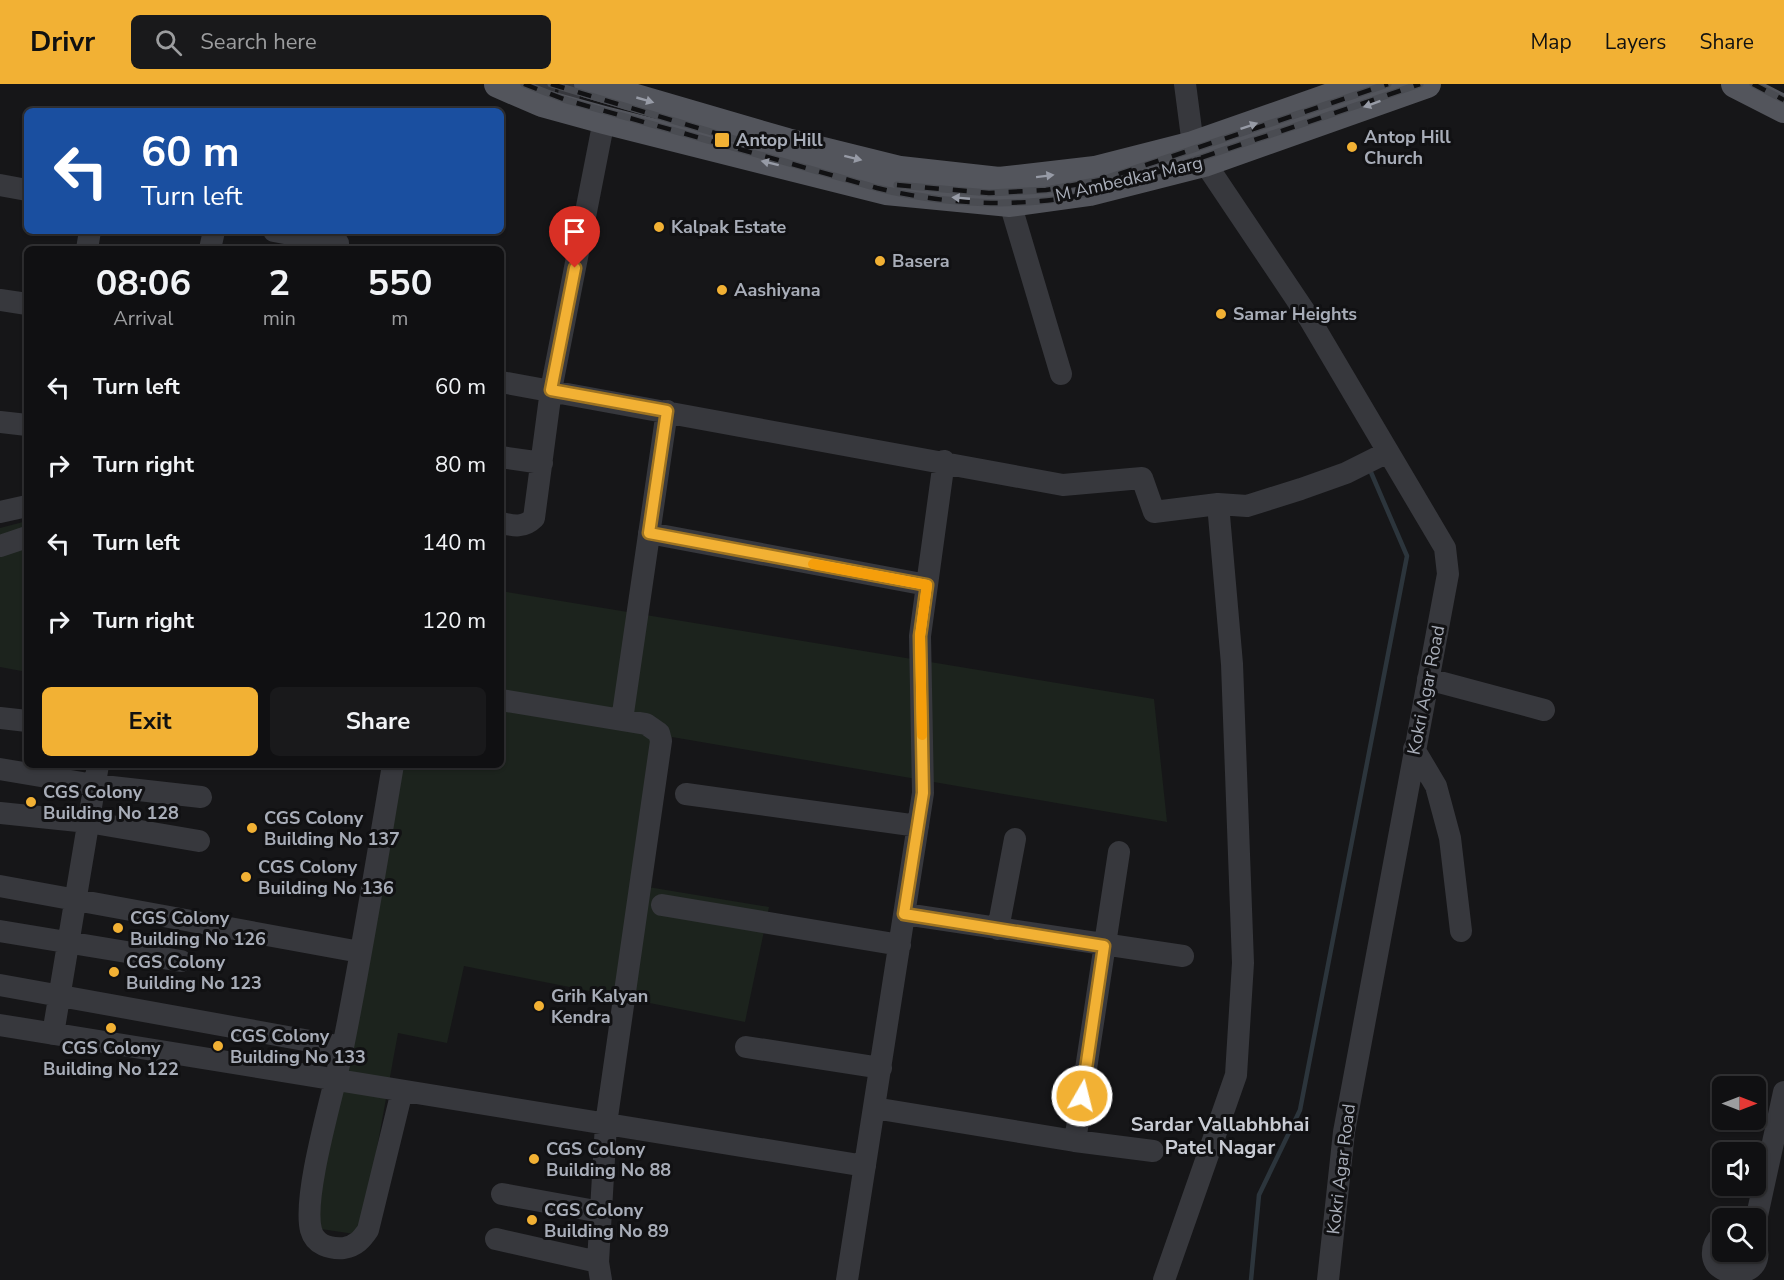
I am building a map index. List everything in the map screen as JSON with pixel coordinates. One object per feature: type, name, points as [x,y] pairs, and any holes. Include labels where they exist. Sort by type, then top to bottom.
[{"type":"main road","name":"M Ambedkar Marg","points":[[498,84],[556,95],[604,120],[815,161],[886,191],[1010,203],[1090,192],[1199,154],[1427,84]]},
{"type":"main road","points":[[588,84],[815,161],[999,182],[1199,154],[1367,84]]},
{"type":"main road","points":[[1735,84],[1784,109]]},
{"type":"main road","points":[[1770,84],[1784,91]]},
{"type":"street","points":[[1185,84],[1199,154]]},
{"type":"street","points":[[504,524],[518,526],[528,524],[534,518],[551,390],[604,120]]},
{"type":"street","name":"Kokri Agar Road","points":[[1199,154],[1309,318],[1445,548],[1448,574],[1344,1132],[1328,1280]]},
{"type":"street","points":[[0,185],[24,189]]},
{"type":"street","points":[[1010,203],[1061,374]]},
{"type":"street","points":[[290,234],[338,243],[338,246]]},
{"type":"street","points":[[0,300],[24,304]]},
{"type":"street","points":[[504,382],[944,461],[1063,485],[1142,478],[1154,512],[1218,504],[1247,506],[1346,473],[1388,452]]},
{"type":"street","points":[[622,720],[667,411]]},
{"type":"street","points":[[0,422],[24,425]]},
{"type":"street","points":[[504,457],[542,463]]},
{"type":"street","points":[[848,1280],[923,793],[920,636],[944,461]]},
{"type":"street","points":[[1164,1280],[1236,1076],[1243,963],[1232,664],[1218,504]]},
{"type":"street","points":[[0,513],[24,507]]},
{"type":"street","points":[[649,533],[927,585]]},
{"type":"street","points":[[0,546],[24,538]]},
{"type":"street","points":[[1428,679],[1544,710]]},
{"type":"street","points":[[496,1239],[599,1271],[606,1124],[661,741],[659,733],[646,724],[504,700]]},
{"type":"street","points":[[0,718],[24,721]]},
{"type":"street","points":[[1414,749],[1436,786],[1450,838],[1461,932]]},
{"type":"street","points":[[392,768],[343,1047],[311,1193],[311,1230],[322,1245],[332,1249],[348,1247],[361,1241],[368,1230],[402,1091]]},
{"type":"street","points":[[0,769],[96,775],[201,797]]},
{"type":"street","points":[[53,1034],[58,993],[77,901],[96,775]]},
{"type":"street","points":[[686,794],[918,826]]},
{"type":"street","points":[[0,813],[88,822],[199,841]]},
{"type":"street","points":[[998,929],[1016,839]]},
{"type":"street","points":[[1075,1141],[1119,852]]},
{"type":"street","points":[[0,886],[360,952]]},
{"type":"street","points":[[662,905],[900,945]]},
{"type":"street","points":[[904,914],[1104,946],[1183,956]]},
{"type":"street","points":[[0,931],[181,961]]},
{"type":"street","points":[[0,985],[58,993],[343,1047]]},
{"type":"street","points":[[0,1025],[865,1166]]},
{"type":"street","points":[[746,1047],[881,1068]]},
{"type":"street","points":[[1759,1208],[1784,1092]]},
{"type":"street","points":[[874,1108],[1075,1141],[1153,1151]]},
{"type":"street","points":[[502,1194],[601,1212]]},
{"type":"street","points":[[1715,1262],[1716,1266],[1728,1275],[1742,1278],[1756,1262]]},
{"type":"shaded area","points":[[24,522],[24,671],[0,667],[0,528]]},
{"type":"shaded area","points":[[504,591],[1154,699],[1167,822],[672,737],[642,886],[769,907],[745,1022],[464,966],[447,1043],[398,1033],[361,1235],[301,1226],[387,768],[504,768]]},
{"type":"waterway","points":[[1251,1280],[1259,1195],[1300,1110],[1407,556],[1370,470]]},
{"type":"railway","points":[[524,84],[566,100],[877,188],[938,199],[979,203],[1060,199],[1117,186],[1420,84]]},
{"type":"railway","points":[[551,84],[738,140]]},
{"type":"railway","points":[[897,185],[989,193],[1046,190],[1101,180],[1388,84]]},
{"type":"railway","points":[[1753,84],[1784,100]]},
{"type":"slow traffic","points":[[813,564],[927,585],[920,636],[922,735]]},
{"type":"place","name":"Antop Hill","points":[[722,140]]},
{"type":"place","name":"Antop Hill Church","points":[[1352,147]]},
{"type":"place","name":"Kalpak Estate","points":[[659,227]]},
{"type":"place","name":"Basera","points":[[880,261]]},
{"type":"place","name":"Aashiyana","points":[[722,290]]},
{"type":"place","name":"Samar Heights","points":[[1221,314]]},
{"type":"place","name":"CGS Colony Building No 128","points":[[31,802]]},
{"type":"place","name":"CGS Colony Building No 137","points":[[252,828]]},
{"type":"place","name":"CGS Colony Building No 136","points":[[246,877]]},
{"type":"place","name":"CGS Colony Building No 126","points":[[118,928]]},
{"type":"place","name":"CGS Colony Building No 123","points":[[114,972]]},
{"type":"place","name":"Grih Kalyan Kendra","points":[[539,1006]]},
{"type":"place","name":"CGS Colony Building No 122","points":[[111,1028]]},
{"type":"place","name":"CGS Colony Building No 133","points":[[218,1046]]},
{"type":"place","name":"CGS Colony Building No 88","points":[[534,1159]]},
{"type":"place","name":"CGS Colony Building No 89","points":[[532,1220]]},
{"type":"district","name":"Sardar Vallabhbhai Patel Nagar","points":[[1220,1136]]},
{"type":"route","points":[[575,268],[551,390],[667,411],[649,533],[927,585],[920,636],[923,793],[904,914],[1104,946],[1082,1096]]}]
